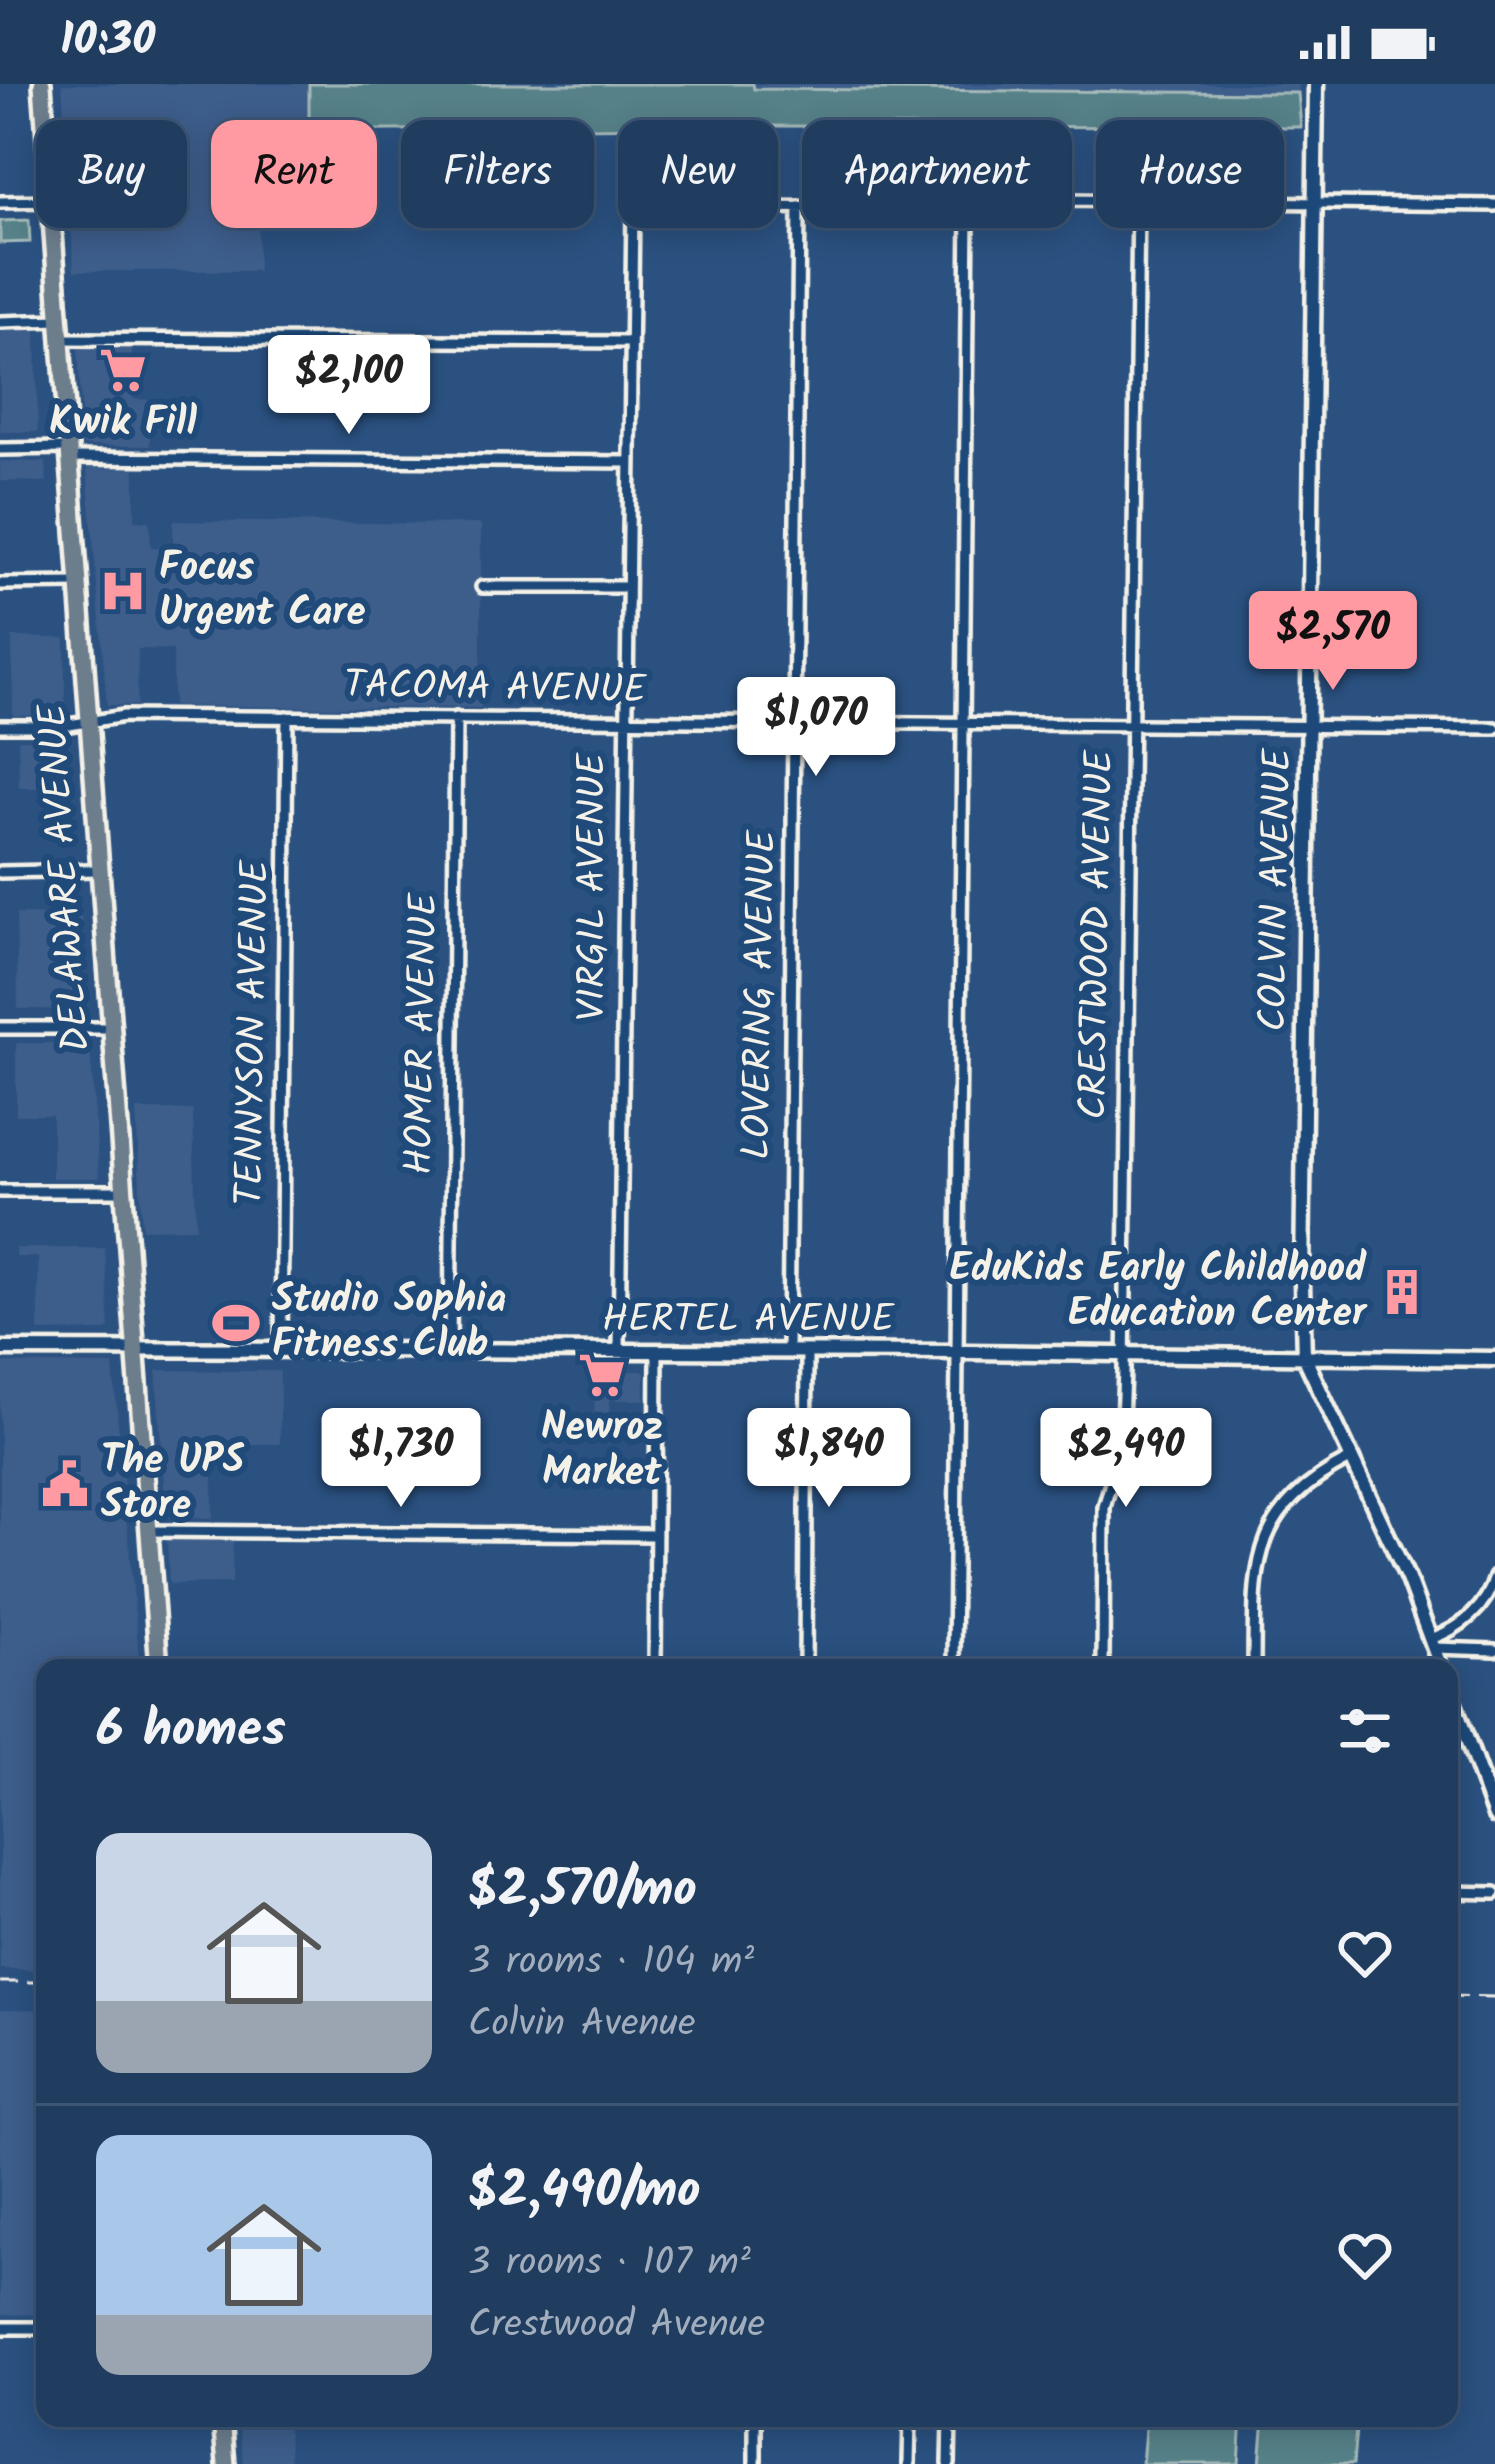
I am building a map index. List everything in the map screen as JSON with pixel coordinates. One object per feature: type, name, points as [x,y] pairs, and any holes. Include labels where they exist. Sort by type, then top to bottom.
[{"type":"main road","name":"DELAWARE AVENUE","points":[[42,84],[45,120]]},
{"type":"main road","name":"DELAWARE AVENUE","points":[[53,228],[158,1659]]},
{"type":"main road","points":[[223,2427],[226,2464]]},
{"type":"street","name":"COLVIN AVENUE","points":[[1316,84],[1304,1356],[1408,1579],[1438,1659]]},
{"type":"street","points":[[0,202],[36,202]]},
{"type":"street","points":[[1284,202],[1495,205]]},
{"type":"street","name":"VIRGIL AVENUE","points":[[619,1351],[633,207],[799,207]]},
{"type":"street","name":"LOVERING AVENUE","points":[[788,1352],[799,207]]},
{"type":"street","points":[[954,1659],[968,228]]},
{"type":"street","name":"CRESTWOOD AVENUE","points":[[1103,1659],[1104,1507],[1121,1449],[1124,1354],[1138,228]]},
{"type":"street","points":[[0,322],[59,320]]},
{"type":"street","points":[[60,339],[631,342]]},
{"type":"street","points":[[0,449],[630,462]]},
{"type":"street","points":[[0,584],[77,583]]},
{"type":"street","points":[[482,587],[627,587]]},
{"type":"street","name":"TACOMA AVENUE","points":[[0,726],[63,726],[107,716],[1495,728]]},
{"type":"street","name":"TENNYSON AVENUE","points":[[281,1349],[287,717]]},
{"type":"street","name":"HOMER AVENUE","points":[[450,1350],[456,718]]},
{"type":"street","points":[[0,872],[98,870]]},
{"type":"street","points":[[0,1028],[110,1028]]},
{"type":"street","points":[[0,1191],[122,1191]]},
{"type":"street","name":"HERTEL AVENUE","points":[[0,1348],[1495,1359]]},
{"type":"street","points":[[655,1659],[657,1351]]},
{"type":"street","points":[[805,1659],[807,1352]]},
{"type":"street","points":[[1254,1659],[1256,1570],[1266,1538],[1294,1496],[1350,1459]]},
{"type":"street","points":[[148,1531],[656,1535]]},
{"type":"street","points":[[1432,1644],[1474,1613],[1486,1600],[1495,1577]]},
{"type":"street","points":[[1432,1644],[1495,1650]]},
{"type":"street","points":[[1458,1715],[1495,1816]]},
{"type":"street","points":[[1458,1892],[1495,1893]]},
{"type":"street","points":[[0,2328],[36,2328]]},
{"type":"street","points":[[755,2427],[755,2464]]},
{"type":"street","points":[[909,2464],[910,2427]]},
{"type":"street","points":[[949,2464],[950,2427]]},
{"type":"shaded area","points":[[62,84],[309,84],[309,120],[211,120],[211,228],[258,228],[258,271],[74,271],[71,228],[187,228],[187,120],[64,120]]},
{"type":"shaded area","points":[[753,84],[1299,84],[1298,93],[753,89]]},
{"type":"shaded area","points":[[36,330],[38,432],[0,432],[0,331]]},
{"type":"shaded area","points":[[78,348],[132,348],[133,399],[150,400],[150,446],[83,446]]},
{"type":"shaded area","points":[[0,461],[46,462],[47,482],[0,481]]},
{"type":"shaded area","points":[[87,468],[135,469],[135,520],[150,521],[151,547],[173,547],[173,521],[481,524],[481,708],[173,706],[173,650],[138,649],[137,706],[107,705]]},
{"type":"shaded area","points":[[12,637],[65,638],[62,715],[13,716]]},
{"type":"shaded area","points":[[18,739],[65,739],[72,788],[19,788]]},
{"type":"shaded area","points":[[16,914],[81,915],[88,1010],[18,1009]]},
{"type":"shaded area","points":[[16,1043],[90,1043],[99,1178],[52,1178],[52,1115],[16,1115]]},
{"type":"shaded area","points":[[136,1110],[193,1110],[196,1228],[142,1229]]},
{"type":"shaded area","points":[[16,1248],[105,1248],[110,1328],[39,1332],[38,1257],[16,1257]]},
{"type":"shaded area","points":[[0,1363],[113,1365],[139,1659],[36,1659],[36,1970],[0,1969]]},
{"type":"shaded area","points":[[156,1370],[280,1371],[280,1444],[232,1444],[232,1467],[213,1468],[213,1518],[166,1517]]},
{"type":"shaded area","points":[[596,1371],[645,1371],[645,1400],[610,1400],[609,1413],[594,1412]]},
{"type":"shaded area","points":[[167,1539],[233,1539],[232,1583],[169,1584]]},
{"type":"shaded area","points":[[36,2009],[36,2314],[0,2315],[0,2010]]},
{"type":"shaded area","points":[[239,2427],[288,2427],[290,2464],[244,2464]]},
{"type":"green space","points":[[309,84],[753,84],[754,89],[1298,93],[1301,127],[1284,127],[1284,120],[1096,120],[1096,127],[1072,127],[1072,120],[802,120],[802,126],[778,126],[778,120],[618,120],[618,128],[594,128],[594,120],[401,120],[401,130],[377,130],[377,120],[309,120]]},
{"type":"green space","points":[[29,220],[30,242],[0,243],[0,221]]},
{"type":"green space","points":[[1145,2427],[1241,2427],[1239,2464],[1142,2464]]},
{"type":"green space","points":[[1263,2427],[1356,2427],[1353,2464],[1260,2464]]},
{"type":"railway","points":[[0,1982],[36,1982]]},
{"type":"railway","points":[[1458,1996],[1495,1997]]},
{"type":"place","name":"Kwik Fill","points":[[123,370]]},
{"type":"place","name":"Focus Urgent Care","points":[[123,591]]},
{"type":"place","name":"EduKids Early Childhood Education Center","points":[[1402,1292]]},
{"type":"place","name":"Studio Sophia Fitness Club","points":[[236,1323]]},
{"type":"place","name":"Newroz Market","points":[[602,1375]]},
{"type":"place","name":"The UPS Store","points":[[65,1484]]}]
